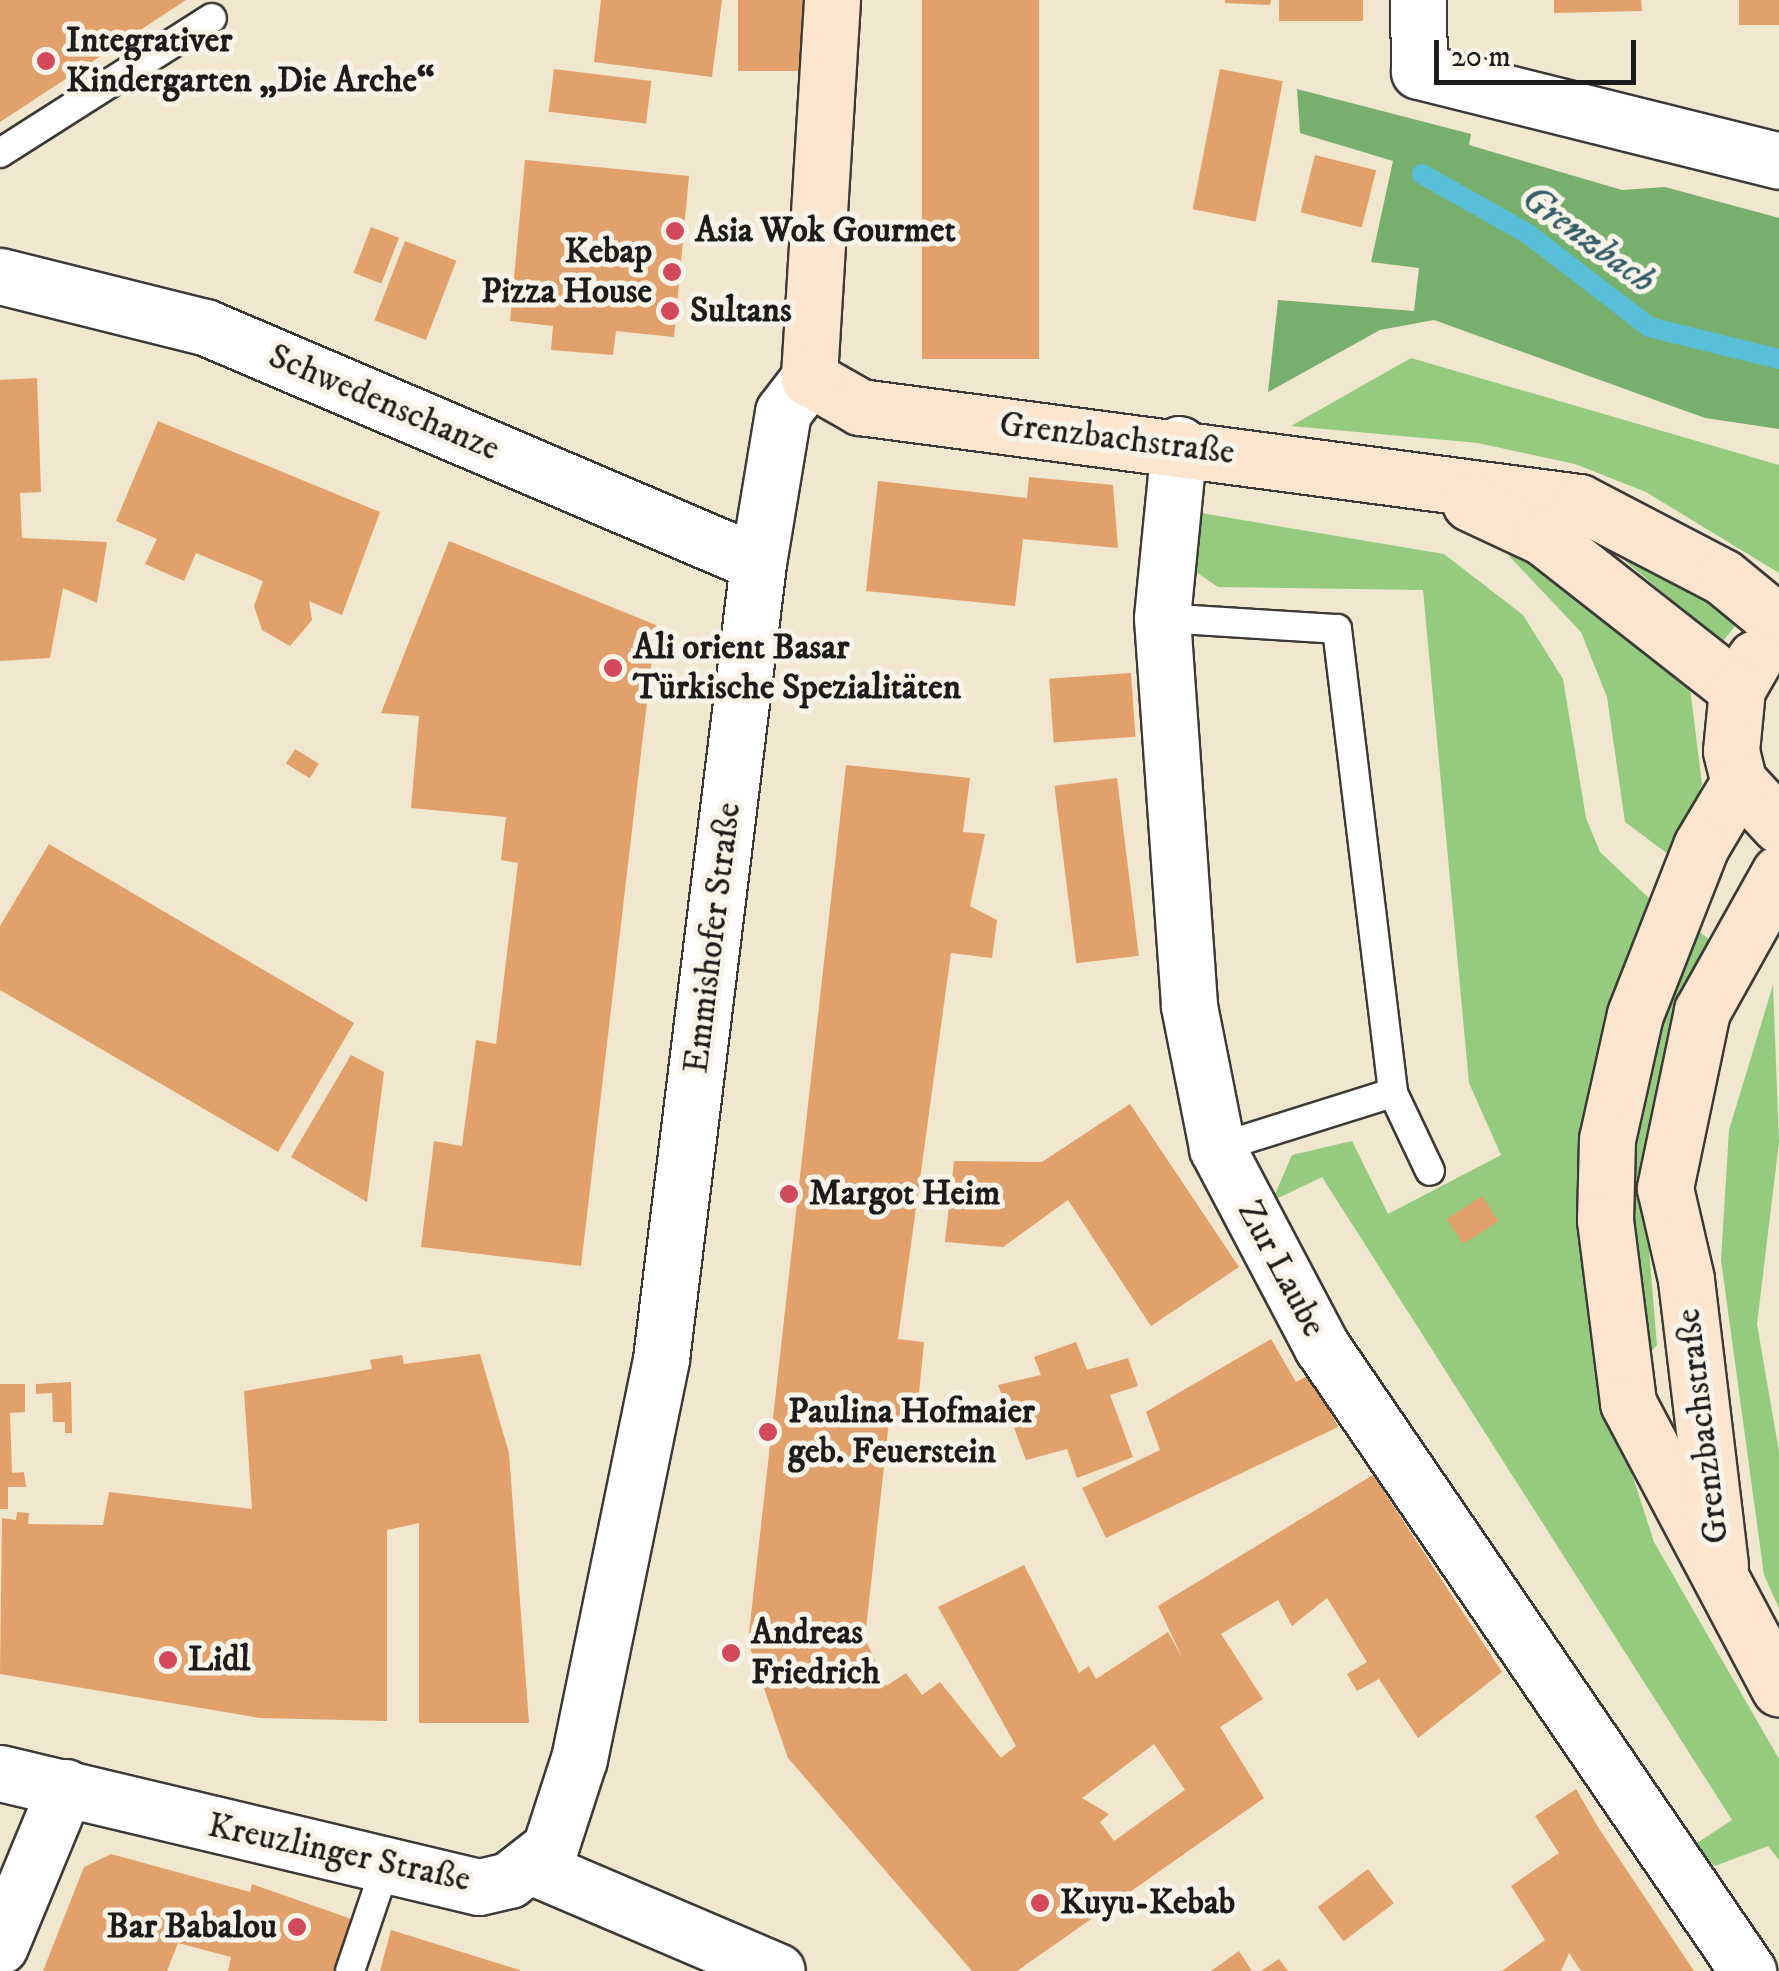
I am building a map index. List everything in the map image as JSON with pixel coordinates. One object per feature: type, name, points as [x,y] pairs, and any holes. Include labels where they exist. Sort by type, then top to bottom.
[{"type":"main road","name":"Emmishofer Straße","points":[[809,378],[832,0]]},
{"type":"main road","name":"Grenzbachstraße","points":[[809,378],[860,407],[1178,444],[1431,485],[1541,496],[1610,514],[1724,578],[1779,623]]},
{"type":"main road","name":"Grenzbachstraße","points":[[1431,485],[1544,537],[1737,690]]},
{"type":"main road","points":[[1779,636],[1737,690],[1730,727],[1740,782],[1779,825]]},
{"type":"main road","name":"Grenzbachstraße","points":[[1740,782],[1701,846],[1635,1014],[1607,1156],[1612,1311],[1628,1404],[1661,1479],[1721,1572],[1779,1688]]},
{"type":"main road","name":"Grenzbachstraße","points":[[1721,1572],[1686,1279],[1665,1188],[1679,1089],[1736,936],[1779,873]]},
{"type":"main road","name":"Grenzbachstraße","points":[[1686,1279],[1714,1097],[1738,1012],[1779,935]]},
{"type":"street","points":[[1418,0],[1419,71],[1779,161]]},
{"type":"street","name":"Schwedenschanze","points":[[0,276],[205,327],[758,563]]},
{"type":"street","name":"Emmishofer Straße","points":[[532,1866],[564,1821],[580,1759],[662,1358],[758,563],[783,412],[809,378]]},
{"type":"street","name":"Zur Laube","points":[[1178,444],[1162,618],[1189,1006],[1217,1148],[1322,1347],[1748,1971]]},
{"type":"street","name":"Kreuzlinger Straße","points":[[0,1773],[384,1870],[478,1887],[532,1866]]},
{"type":"street","points":[[0,1946],[66,1787]]},
{"type":"street","points":[[532,1866],[777,1971]]},
{"type":"lane","points":[[0,152],[212,18]]},
{"type":"lane","points":[[1162,618],[1337,629],[1393,1092],[1430,1171]]},
{"type":"lane","points":[[1217,1148],[1393,1092]]},
{"type":"lane","points":[[350,1971],[384,1870]]},
{"type":"green space","points":[[1297,89],[1471,134],[1469,145],[1622,190],[1665,187],[1779,218],[1779,429],[1705,418],[1434,320],[1380,330],[1268,392],[1278,300],[1414,311],[1419,268],[1371,262],[1393,161],[1300,133]]},
{"type":"green space","points":[[1411,358],[1779,465],[1779,573],[1646,492],[1575,464],[1478,443],[1291,426]]},
{"type":"green space","points":[[1195,512],[1444,554],[1523,615],[1563,679],[1586,818],[1600,852],[1652,901],[1584,1223],[1599,1372],[1654,1542],[1779,1759],[1779,1860],[1768,1846],[1715,1866],[1691,1847],[1732,1820],[1322,1177],[1272,1201],[1292,1155],[1352,1141],[1388,1214],[1501,1155],[1469,1083],[1423,590],[1218,587],[1186,565]]},
{"type":"green space","points":[[1593,534],[1653,556],[1736,625],[1722,642]]},
{"type":"green space","points":[[1493,539],[1530,554],[1677,667],[1690,688],[1702,784],[1676,860],[1625,822],[1607,697],[1581,632]]},
{"type":"green space","points":[[1692,926],[1710,940],[1658,1113],[1648,1238],[1657,1345],[1642,1360],[1627,1188],[1645,1055]]},
{"type":"green space","points":[[1773,985],[1779,1142],[1757,1324],[1779,1452],[1779,1608],[1764,1575],[1721,1260],[1729,1130]]},
{"type":"building","name":"Integrativer Kindergarten „Die Arche“","points":[[0,0],[186,0],[0,122]]},
{"type":"building","points":[[601,0],[722,0],[712,77],[594,62]]},
{"type":"building","points":[[738,0],[834,0],[834,71],[738,71]]},
{"type":"building","points":[[922,0],[1039,0],[1039,359],[922,359]]},
{"type":"building","points":[[1225,0],[1271,0],[1270,5]]},
{"type":"building","points":[[1279,0],[1363,0],[1363,21],[1279,21]]},
{"type":"building","points":[[1554,0],[1641,0],[1642,11],[1554,13]]},
{"type":"building","points":[[1739,0],[1779,0],[1779,25],[1739,25]]},
{"type":"building","points":[[554,69],[651,81],[646,124],[549,112]]},
{"type":"building","points":[[1220,69],[1283,81],[1256,222],[1193,209]]},
{"type":"building","points":[[1315,155],[1376,170],[1362,227],[1301,212]]},
{"type":"building","points":[[525,160],[689,176],[674,337],[616,331],[613,355],[551,350],[553,326],[510,321]]},
{"type":"building","points":[[371,227],[399,238],[381,283],[353,273]]},
{"type":"building","points":[[405,241],[456,261],[426,340],[375,320]]},
{"type":"building","points":[[37,378],[41,492],[20,493],[22,538],[107,542],[97,603],[63,588],[50,658],[0,661],[0,380]]},
{"type":"building","points":[[158,421],[380,512],[342,615],[309,601],[312,620],[290,646],[262,630],[254,606],[263,581],[196,553],[184,581],[145,564],[157,539],[116,521]]},
{"type":"building","points":[[1029,477],[1113,485],[1118,548],[1023,539],[1015,606],[866,591],[878,481],[1027,498]]},
{"type":"building","points":[[449,541],[656,625],[581,1266],[421,1247],[434,1141],[462,1146],[476,1040],[496,1044],[518,863],[501,860],[506,817],[411,808],[419,716],[381,713]]},
{"type":"building","points":[[1131,673],[1135,737],[1054,743],[1049,679]]},
{"type":"building","points":[[295,749],[319,764],[310,778],[286,763]]},
{"type":"building","points":[[846,765],[970,778],[963,832],[985,834],[970,906],[997,920],[992,958],[951,953],[898,1339],[924,1342],[916,1424],[889,1421],[865,1638],[886,1686],[906,1673],[922,1695],[940,1682],[1001,1758],[1016,1746],[938,1607],[1024,1565],[1079,1673],[1089,1666],[1096,1679],[1168,1632],[1183,1659],[1158,1606],[1373,1475],[1502,1672],[1418,1738],[1379,1679],[1357,1691],[1347,1674],[1367,1662],[1327,1598],[1292,1626],[1278,1600],[1221,1634],[1263,1699],[1220,1727],[1264,1798],[1017,1971],[972,1971],[788,1758],[748,1642]],"holes":[[[1154,1744],[1185,1790],[1114,1841],[1100,1822],[1109,1814],[1082,1798]]]},
{"type":"building","points":[[1117,778],[1139,956],[1076,963],[1054,786]]},
{"type":"building","points":[[49,844],[354,1023],[278,1152],[0,990],[0,926]]},
{"type":"building","points":[[351,1055],[384,1072],[367,1202],[291,1157]]},
{"type":"building","points":[[1130,1104],[1239,1267],[1151,1326],[1068,1200],[1003,1247],[945,1242],[954,1161],[1042,1162]]},
{"type":"building","points":[[1482,1196],[1498,1221],[1463,1244],[1447,1219]]},
{"type":"building","points":[[1271,1339],[1296,1382],[1311,1374],[1338,1427],[1106,1538],[1082,1488],[1160,1450],[1146,1412]]},
{"type":"building","points":[[1076,1342],[1087,1370],[1128,1358],[1138,1386],[1110,1395],[1133,1457],[1077,1478],[1067,1449],[1026,1460],[998,1385],[1041,1375],[1034,1357]]},
{"type":"building","points":[[480,1354],[509,1453],[529,1723],[419,1723],[419,1523],[387,1530],[387,1721],[260,1718],[0,1674],[2,1518],[16,1520],[17,1512],[29,1513],[28,1524],[103,1525],[109,1492],[252,1509],[244,1391],[372,1369],[370,1360],[402,1355],[404,1364]]},
{"type":"building","points":[[71,1382],[72,1433],[65,1433],[65,1422],[53,1422],[52,1393],[36,1394],[36,1384]]},
{"type":"building","points":[[0,1384],[25,1384],[25,1412],[10,1413],[12,1473],[24,1472],[26,1487],[8,1487],[8,1509],[0,1509]]},
{"type":"building","points":[[1576,1789],[1694,1971],[1581,1971],[1569,1953],[1561,1971],[1502,1971],[1545,1940],[1511,1886],[1559,1853],[1535,1816]]},
{"type":"building","points":[[111,1854],[250,1892],[252,1884],[357,1921],[337,1971],[228,1971],[231,1957],[178,1943],[167,1971],[43,1971],[84,1867]]},
{"type":"building","points":[[1368,1869],[1394,1903],[1344,1941],[1318,1907]]},
{"type":"building","points":[[391,1930],[520,1970],[520,1971],[380,1971]]},
{"type":"building","points":[[1239,1951],[1252,1971],[1211,1971]]},
{"type":"building","points":[[1279,1959],[1288,1971],[1261,1971]]},
{"type":"waterway","name":"Grenzbach","points":[[1422,174],[1528,234],[1649,327],[1779,359]]},
{"type":"place","name":"Integrativer Kindergarten „Die Arche“","points":[[46,61]]},
{"type":"place","name":"Asia Wok Gourmet","points":[[675,231]]},
{"type":"place","name":"Kebap Pizza House","points":[[672,272]]},
{"type":"place","name":"Sultans","points":[[670,311]]},
{"type":"place","name":"Ali orient Basar Türkische Spezialitäten","points":[[613,668]]},
{"type":"place","name":"Margot Heim","points":[[789,1194]]},
{"type":"place","name":"Paulina Hofmaier geb. Feuerstein","points":[[768,1432]]},
{"type":"place","name":"Andreas Friedrich","points":[[731,1653]]},
{"type":"place","name":"Lidl","points":[[168,1660]]},
{"type":"place","name":"Kuyu-Kebab","points":[[1040,1903]]},
{"type":"place","name":"Bar Babalou","points":[[297,1927]]}]
